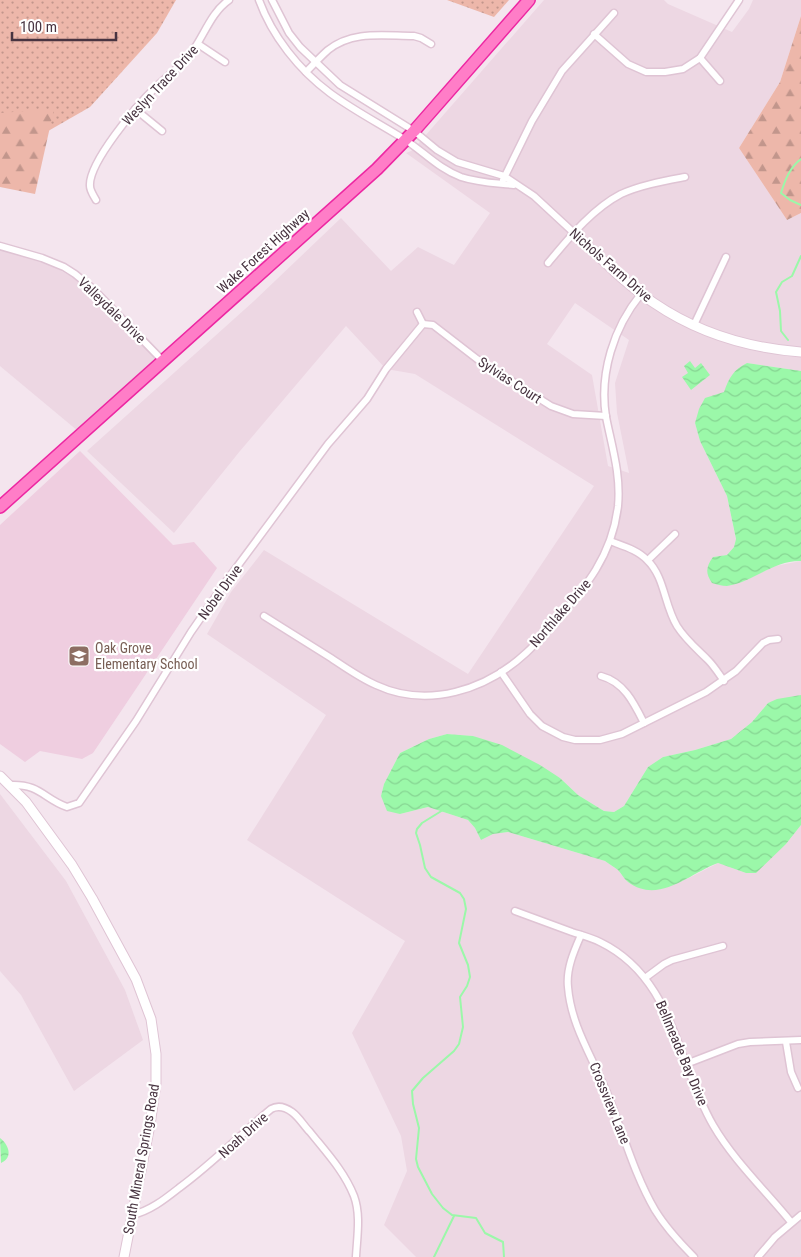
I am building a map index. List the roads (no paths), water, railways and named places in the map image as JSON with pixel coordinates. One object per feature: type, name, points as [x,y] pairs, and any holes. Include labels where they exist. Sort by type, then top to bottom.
[{"type":"highway","name":"Wake Forest Highway","points":[[0,507],[360,184],[406,140],[529,0]]},
{"type":"street","name":"Weslyn Trace Drive","points":[[96,200],[90,188],[90,181],[117,132],[155,88],[184,62],[198,44],[216,13],[228,0]]},
{"type":"street","name":"Nichols Farm Drive","points":[[259,0],[268,21],[280,41],[306,72],[337,98],[406,140],[436,164],[452,173],[472,180],[515,185]]},
{"type":"street","name":"Nichols Farm Drive","points":[[272,0],[289,33],[315,63],[340,85],[414,131],[437,150],[457,162],[504,176],[534,196],[641,294],[669,313],[694,325],[740,342],[762,348],[801,352]]},
{"type":"street","points":[[594,34],[628,64],[646,72],[665,72],[682,69],[700,58],[739,0]]},
{"type":"street","points":[[502,184],[504,176],[532,120],[562,71],[614,13]]},
{"type":"street","points":[[306,72],[337,44],[356,37],[366,35],[414,36],[431,44]]},
{"type":"street","points":[[198,44],[226,62]]},
{"type":"street","points":[[700,58],[720,82]]},
{"type":"street","points":[[135,109],[162,131]]},
{"type":"street","points":[[548,264],[574,233],[602,206],[621,195],[648,185],[685,177]]},
{"type":"street","name":"Valleydale Drive","points":[[0,246],[42,258],[75,274],[92,288],[163,361]]},
{"type":"street","points":[[694,325],[726,257]]},
{"type":"street","name":"Northlake Drive","points":[[264,616],[368,681],[401,694],[423,696],[456,692],[480,684],[501,672],[526,653],[582,592],[600,565],[610,541],[615,524],[619,491],[616,457],[606,416],[605,382],[609,358],[624,318],[641,294]]},
{"type":"street","points":[[417,312],[423,324]]},
{"type":"street","name":"Sylvias Court","points":[[423,324],[432,325],[485,365],[551,406],[574,414],[606,416]]},
{"type":"street","name":"Nobel Drive","points":[[11,785],[32,787],[68,807],[80,802],[136,721],[191,632],[220,590],[328,444],[374,391],[386,369],[423,324]]},
{"type":"street","points":[[648,560],[675,534]]},
{"type":"street","points":[[610,541],[632,550],[648,560],[659,577],[670,612],[676,624],[684,636],[708,660],[724,681]]},
{"type":"street","points":[[501,672],[530,714],[542,726],[563,737],[585,741],[600,740],[614,737],[706,692],[736,671],[763,643],[778,638]]},
{"type":"street","points":[[601,676],[616,681],[629,696],[644,723]]},
{"type":"street","name":"South Mineral Springs Road","points":[[0,776],[11,785],[40,820],[72,865],[136,979],[150,1019],[156,1054],[156,1083],[150,1125],[124,1257]]},
{"type":"street","name":"Bellmeade Bay Drive","points":[[515,911],[600,942],[618,953],[645,978],[662,1002],[703,1106],[722,1140],[791,1222]]},
{"type":"street","name":"Crossview Lane","points":[[581,935],[571,961],[568,978],[573,1018],[608,1094],[636,1168],[655,1210],[670,1232],[694,1257]]},
{"type":"street","points":[[645,978],[672,960],[723,946]]},
{"type":"street","points":[[686,1064],[738,1044],[801,1040]]},
{"type":"street","points":[[786,1042],[791,1072],[798,1088]]},
{"type":"street","name":"Noah Drive","points":[[132,1215],[141,1213],[162,1202],[205,1169],[271,1109],[277,1106],[283,1107],[292,1112],[338,1166],[354,1196],[358,1216],[356,1257]]},
{"type":"street","points":[[758,1257],[775,1237],[801,1215]]},
{"type":"water","points":[[690,361],[695,368],[701,363],[710,375],[691,390],[682,377],[688,373],[684,366]]},
{"type":"water","points":[[747,363],[801,371],[801,561],[782,564],[737,584],[725,586],[712,583],[707,573],[708,567],[713,557],[727,555],[734,547],[736,539],[727,496],[700,441],[695,423],[705,398],[724,392],[732,375]]},
{"type":"water","points":[[801,695],[801,825],[786,844],[756,873],[746,873],[718,863],[663,889],[651,890],[640,888],[628,882],[618,870],[605,861],[508,832],[493,834],[481,840],[475,828],[468,820],[428,807],[400,814],[387,811],[381,796],[384,784],[400,753],[429,739],[447,734],[473,736],[502,745],[540,765],[560,778],[578,795],[604,811],[614,812],[624,806],[648,767],[663,757],[731,739],[752,722],[768,703],[777,699]]},
{"type":"water","points":[[0,1138],[7,1147],[9,1154],[1,1163]]},
{"type":"waterway","points":[[801,159],[788,174],[781,193],[801,205]]},
{"type":"waterway","points":[[788,340],[781,331],[780,311],[776,292],[782,282],[792,276],[801,256]]},
{"type":"waterway","points":[[443,810],[422,823],[416,833],[425,868],[431,877],[460,893],[464,899],[466,909],[459,943],[468,965],[470,977],[460,997],[463,1027],[459,1044],[412,1091],[419,1128],[416,1159],[418,1167],[432,1194],[443,1208],[452,1215],[476,1218],[485,1233],[503,1242],[504,1257]]},
{"type":"waterway","points":[[434,1257],[454,1216]]},
{"type":"place","name":"Oak Grove Elementary School","points":[[79,656]]}]
